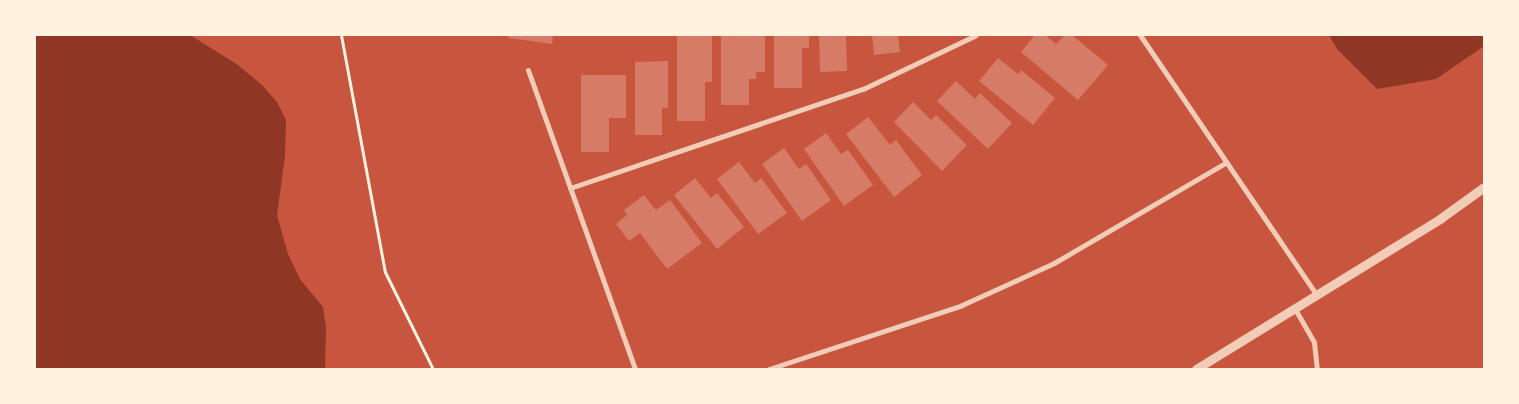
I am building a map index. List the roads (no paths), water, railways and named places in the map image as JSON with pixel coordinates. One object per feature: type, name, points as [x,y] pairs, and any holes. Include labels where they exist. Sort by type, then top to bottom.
[{"type":"street","points":[[570,188],[863,89],[976,35]]},
{"type":"street","points":[[1140,35],[1225,163],[1316,294]]},
{"type":"street","points":[[528,70],[635,369]]},
{"type":"street","points":[[769,369],[962,304],[1023,278],[1054,263],[1225,163]]},
{"type":"street","points":[[1196,369],[1441,218],[1484,187]]},
{"type":"street","points":[[1294,309],[1314,342],[1317,369]]}]
